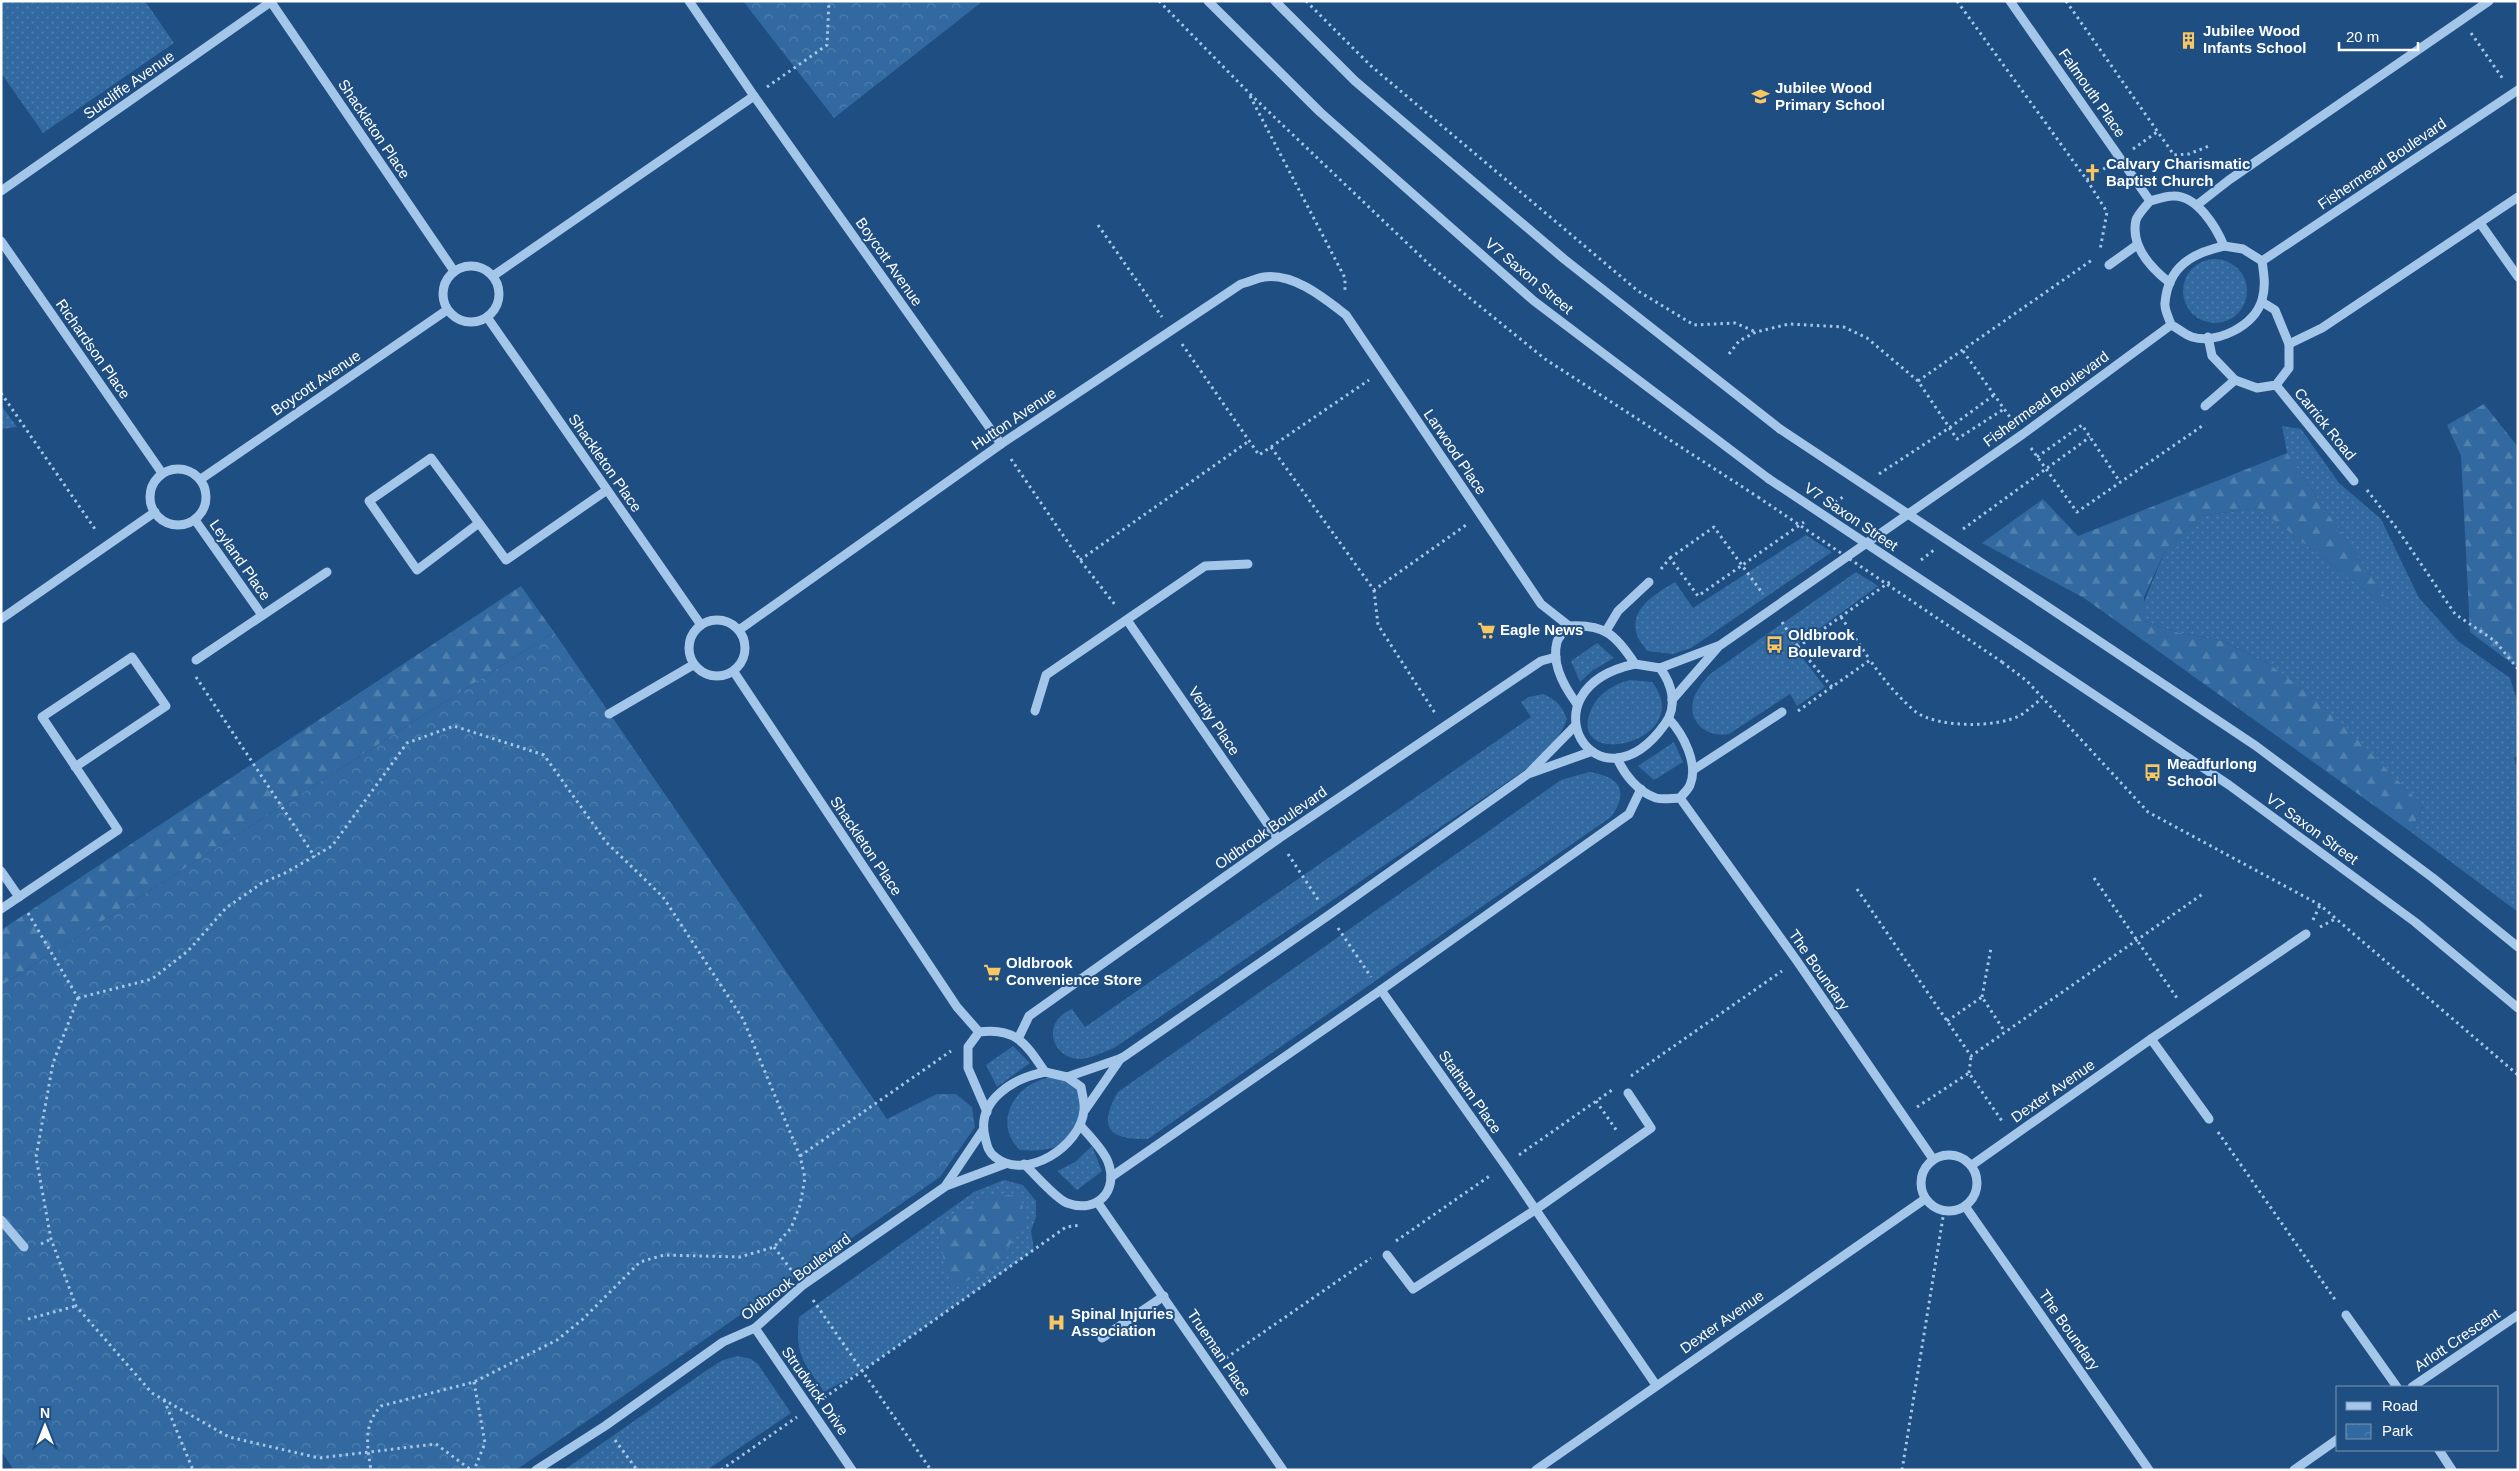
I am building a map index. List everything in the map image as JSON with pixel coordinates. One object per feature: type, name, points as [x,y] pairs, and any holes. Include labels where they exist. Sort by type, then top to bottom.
[{"type":"street","name":"Boycott Avenue","points":[[690,1],[754,96],[1001,444]]},
{"type":"street","name":"V7 Saxon Street","points":[[1208,1],[1320,112],[1534,301],[1769,479],[2229,785],[2415,922],[2518,1008]]},
{"type":"street","points":[[1274,1],[1355,80],[1564,259],[1780,429],[2256,746],[2433,878],[2518,947]]},
{"type":"street","name":"Falmouth Place","points":[[2010,1],[2150,201]]},
{"type":"street","points":[[2198,205],[2229,180],[2489,1]]},
{"type":"street","name":"Sutcliffe Avenue","points":[[1,191],[271,2]]},
{"type":"street","name":"Shackleton Place","points":[[271,2],[454,271]]},
{"type":"street","name":"Fishermead Boulevard","points":[[2262,261],[2515,92]]},
{"type":"street","points":[[493,276],[754,96]]},
{"type":"street","points":[[2170,283],[2153,270],[2137,245],[2136,220],[2150,201],[2175,195],[2198,205],[2217,229],[2224,246]]},
{"type":"street","points":[[2289,344],[2322,328],[2518,197]]},
{"type":"street","points":[[2480,223],[2518,277]]},
{"type":"street","name":"Richardson Place","points":[[1,241],[162,473]]},
{"type":"street","points":[[2109,265],[2137,245]]},
{"type":"street","points":[[2224,246],[2243,249],[2262,261],[2266,282],[2262,302],[2250,319],[2230,333],[2208,338],[2191,337],[2172,325],[2164,304],[2170,283],[2180,266],[2200,252],[2224,246]]},
{"type":"street","points":[[474,266],[481,267],[493,276],[499,290],[499,298],[493,312],[487,317],[480,321],[465,322],[452,316],[447,310],[442,296],[442,289],[454,271],[460,267],[474,266]]},
{"type":"street","name":"Hutton Avenue","points":[[740,630],[1001,444],[1241,284],[1265,276],[1286,279],[1318,293]]},
{"type":"street","name":"Larwood Place","points":[[1318,293],[1346,315],[1540,604],[1569,626]]},
{"type":"street","points":[[2208,338],[2212,356],[2235,380],[2258,388],[2276,385],[2289,368],[2289,344],[2275,310],[2262,302]]},
{"type":"street","name":"Boycott Avenue","points":[[201,479],[447,310]]},
{"type":"street","name":"Shackleton Place","points":[[487,317],[701,625]]},
{"type":"street","name":"Fishermead Boulevard","points":[[1719,646],[2023,434],[2172,325]]},
{"type":"street","points":[[2205,406],[2235,380]]},
{"type":"street","name":"Carrick Road","points":[[2276,385],[2354,481]]},
{"type":"street","points":[[479,523],[417,570],[369,502],[432,458],[506,560],[607,490]]},
{"type":"street","points":[[176,468],[183,469],[201,479],[207,493],[207,501],[200,515],[195,520],[183,525],[170,524],[154,512],[150,501],[151,488],[162,473],[176,468]]},
{"type":"street","points":[[1,618],[154,512]]},
{"type":"street","name":"Leyland Place","points":[[195,520],[262,616]]},
{"type":"street","points":[[1035,711],[1046,675],[1205,566],[1248,564]]},
{"type":"street","name":"Leyland Place","points":[[196,660],[326,572]]},
{"type":"street","points":[[1606,631],[1618,611],[1649,582]]},
{"type":"street","points":[[721,620],[732,623],[740,630],[744,640],[745,652],[742,663],[734,672],[724,676],[712,676],[702,673],[693,665],[689,653],[690,641],[701,625],[721,620]]},
{"type":"street","name":"Verity Place","points":[[1127,620],[1278,839]]},
{"type":"street","points":[[1577,704],[1564,687],[1556,657],[1558,641],[1569,626],[1591,625],[1606,631],[1624,647],[1636,664]]},
{"type":"street","points":[[1660,668],[1670,681],[1672,700],[1669,718],[1656,736],[1638,753],[1616,758],[1600,757],[1590,752],[1575,726],[1577,704],[1592,683],[1608,672],[1636,664],[1660,668],[1719,646]]},
{"type":"street","points":[[1672,700],[1719,646]]},
{"type":"street","points":[[1,909],[118,830],[75,767],[42,717],[132,657],[166,706],[75,767]]},
{"type":"street","name":"Oldbrook Boulevard","points":[[1018,1039],[1029,1016],[1278,839],[1541,661],[1556,657]]},
{"type":"street","points":[[609,714],[693,665]]},
{"type":"street","name":"Shackleton Place","points":[[734,672],[957,1007],[979,1032]]},
{"type":"street","points":[[1693,770],[1782,712]]},
{"type":"street","points":[[1616,758],[1624,773],[1641,789],[1656,798],[1680,798],[1690,786],[1693,770],[1682,732],[1669,718]]},
{"type":"street","name":"Oldbrook Boulevard","points":[[946,1186],[983,1130],[987,1112],[996,1096],[1011,1083],[1027,1076],[1044,1072],[1067,1077],[1122,1058],[1528,774],[1575,726]]},
{"type":"street","name":"Oldbrook Boulevard","points":[[1528,774],[1590,752]]},
{"type":"street","points":[[1111,1177],[1381,990],[1629,814],[1641,789]]},
{"type":"street","name":"The Boundary","points":[[1680,798],[1797,961],[1902,1117],[1933,1159]]},
{"type":"street","points":[[1,871],[19,897]]},
{"type":"street","name":"Dexter Avenue","points":[[1972,1165],[2151,1039],[2306,934]]},
{"type":"street","name":"Statham Place","points":[[1381,990],[1505,1165],[1656,1385]]},
{"type":"street","points":[[987,1112],[968,1068],[968,1046],[979,1032],[1006,1031],[1028,1047],[1044,1072]]},
{"type":"street","points":[[2151,1039],[2208,1119]]},
{"type":"street","name":"Oldbrook Boulevard","points":[[536,1470],[605,1426],[723,1342],[755,1328],[803,1285],[946,1186],[1005,1164],[1024,1164],[1048,1159],[1066,1146],[1080,1124],[1085,1110],[1122,1058]]},
{"type":"street","points":[[1067,1077],[1081,1087],[1085,1110]]},
{"type":"street","points":[[1387,1255],[1413,1289],[1535,1210],[1651,1128],[1628,1093]]},
{"type":"street","points":[[1024,1164],[1066,1202],[1084,1206],[1098,1203],[1107,1193],[1111,1177],[1108,1160],[1080,1124]]},
{"type":"street","points":[[983,1130],[988,1151],[1005,1164]]},
{"type":"street","points":[[1949,1154],[1965,1159],[1972,1165],[1976,1173],[1976,1192],[1965,1206],[1951,1211],[1944,1211],[1936,1209],[1925,1199],[1920,1182],[1922,1173],[1933,1159],[1949,1154]]},
{"type":"street","name":"Dexter Avenue","points":[[1536,1470],[1925,1199]]},
{"type":"street","name":"Trueman Place","points":[[1098,1203],[1283,1470]]},
{"type":"street","name":"The Boundary","points":[[1965,1206],[2149,1470]]},
{"type":"street","points":[[1,1220],[24,1247]]},
{"type":"street","points":[[1102,1338],[1164,1296]]},
{"type":"street","points":[[2346,1315],[2396,1386]]},
{"type":"street","name":"Arlott Crescent","points":[[2413,1386],[2518,1315]]},
{"type":"street","name":"Strudwick Drive","points":[[755,1328],[852,1470]]},
{"type":"street","points":[[2294,1470],[2336,1440]]},
{"type":"street","points":[[2440,1451],[2452,1470]]},
{"type":"path","points":[[754,96],[827,44],[829,1]]},
{"type":"path","points":[[1159,1],[1249,93],[1434,269],[1545,359],[1758,497],[2002,662],[2026,681],[2148,812],[2320,905],[2518,1075]]},
{"type":"path","points":[[1306,1],[1371,66],[1638,290],[1694,325],[1735,322],[1756,332]]},
{"type":"path","points":[[1918,381],[2100,255],[2107,212],[2087,180],[1957,1]]},
{"type":"path","points":[[2066,1],[2174,155],[2189,154],[2209,146]]},
{"type":"path","points":[[2463,20],[2515,92]]},
{"type":"path","points":[[1249,93],[1345,278],[1346,315]]},
{"type":"path","points":[[1098,225],[1259,455],[1383,370]]},
{"type":"path","points":[[1728,354],[1738,340],[1756,332],[1788,324],[1820,324],[1844,327],[1867,338],[1918,381],[1957,439],[2004,409]]},
{"type":"path","points":[[1963,351],[2077,512],[2209,421]]},
{"type":"path","points":[[1,393],[106,545]]},
{"type":"path","points":[[1949,428],[1994,395]]},
{"type":"path","points":[[2037,457],[2082,425],[2120,482]]},
{"type":"path","points":[[1966,527],[2090,438]]},
{"type":"path","points":[[1080,560],[1249,441]]},
{"type":"path","points":[[1001,444],[1080,560],[1127,620]]},
{"type":"path","points":[[1272,447],[1374,590],[1378,625],[1444,726]]},
{"type":"path","points":[[2354,481],[2369,491],[2455,614],[2496,641],[2518,669]]},
{"type":"path","points":[[1374,590],[1480,515]]},
{"type":"path","points":[[1649,582],[1670,558],[1714,527],[1742,565]]},
{"type":"path","points":[[1670,558],[1698,596],[1791,531]]},
{"type":"path","points":[[1832,687],[1798,647],[1878,590]]},
{"type":"path","points":[[1841,617],[1886,683],[1918,713],[1950,724],[1996,722],[2020,716],[2042,698]]},
{"type":"path","points":[[196,660],[193,672],[315,857]]},
{"type":"path","points":[[1782,712],[1786,719],[1870,660]]},
{"type":"path","points":[[78,998],[152,979],[188,951],[226,908],[262,883],[315,857],[332,846],[407,743],[454,726],[544,755],[606,842],[663,897],[743,1019],[800,1156],[805,1178],[800,1205],[791,1228],[774,1247],[740,1256],[664,1255],[640,1262],[583,1319],[557,1340],[474,1382],[381,1406],[372,1415],[366,1432],[371,1470]]},
{"type":"path","points":[[2094,878],[2188,1014]]},
{"type":"path","points":[[1857,889],[1971,1056],[1969,1073],[2012,1136]]},
{"type":"path","points":[[1971,1056],[2204,893]]},
{"type":"path","points":[[19,897],[78,998]]},
{"type":"path","points":[[1991,948],[1982,997],[2005,1032]]},
{"type":"path","points":[[1630,1077],[1797,961]]},
{"type":"path","points":[[1947,1021],[1982,997]]},
{"type":"path","points":[[78,998],[53,1063],[36,1157],[52,1239],[76,1306],[152,1393],[229,1437],[319,1458],[436,1444],[473,1470],[485,1443],[474,1382]]},
{"type":"path","points":[[800,1156],[979,1032]]},
{"type":"path","points":[[1902,1117],[1969,1073]]},
{"type":"path","points":[[1212,1368],[1375,1255],[1387,1255],[1396,1240],[1615,1087]]},
{"type":"path","points":[[1596,1101],[1626,1145]]},
{"type":"path","points":[[2208,1119],[2346,1315]]},
{"type":"path","points":[[1901,1469],[1944,1211]]},
{"type":"path","points":[[721,1470],[1066,1227],[1110,1221]]},
{"type":"path","points":[[36,1246],[52,1239]]},
{"type":"path","points":[[774,1247],[803,1285],[931,1470]]},
{"type":"path","points":[[28,1319],[76,1306]]},
{"type":"path","points":[[164,1400],[193,1470]]},
{"type":"path","points":[[605,1426],[637,1470]]},
{"type":"green space","points":[[1,1],[145,1],[174,43],[43,133],[1,73]]},
{"type":"green space","points":[[743,1],[983,1],[834,118]]},
{"type":"green space","points":[[2209,259],[2221,259],[2238,268],[2245,279],[2247,291],[2245,303],[2238,314],[2221,323],[2209,323],[2197,318],[2188,309],[2183,297],[2183,285],[2188,273],[2197,264]]},
{"type":"green space","points":[[2484,404],[2518,447],[2518,668],[2470,632],[2461,456],[2447,425]]},
{"type":"green space","points":[[1,405],[17,427],[1,429]]},
{"type":"green space","points":[[2282,426],[2301,429],[2339,483],[2381,519],[2419,598],[2458,641],[2510,678],[2518,703],[2518,755],[2514,758],[2518,770],[2518,912],[2411,832],[2423,806],[2269,664],[2223,641],[2176,632],[2144,621],[2144,602],[2165,551],[2200,516],[2258,508],[2396,614],[2287,453]]},
{"type":"green space","points":[[2287,453],[2397,615],[2258,508],[2200,516],[2165,551],[2144,597],[2144,621],[2176,632],[2223,641],[2269,664],[2322,704],[2423,806],[2411,832],[2084,598],[1982,543],[2043,499],[2078,536]]},
{"type":"green space","points":[[1806,535],[1832,552],[1691,648],[1673,654],[1647,651],[1640,641],[1635,626],[1640,610],[1668,586],[1675,582],[1693,608]]},
{"type":"green space","points":[[1856,572],[1878,586],[1794,647],[1825,687],[1797,706],[1790,694],[1729,734],[1714,734],[1697,723],[1692,709],[1694,697],[1710,674]]},
{"type":"green space","points":[[521,586],[554,632],[1,986],[1,930]]},
{"type":"green space","points":[[554,632],[887,1119],[937,1094],[956,1094],[972,1107],[975,1127],[940,1177],[516,1470],[14,1470],[1,1451],[1,986]]},
{"type":"green space","points":[[1597,643],[1614,658],[1593,670],[1580,682],[1571,661]]},
{"type":"green space","points":[[1630,680],[1652,682],[1662,703],[1659,720],[1647,733],[1630,742],[1612,744],[1597,741],[1588,730],[1590,712],[1593,706],[1606,691]]},
{"type":"green space","points":[[1543,694],[1552,698],[1558,704],[1567,719],[1554,742],[1522,772],[1114,1048],[1080,1059],[1062,1053],[1057,1047],[1053,1031],[1056,1022],[1062,1015],[1072,1009],[1085,1027],[1531,717],[1521,702],[1529,697]]},
{"type":"green space","points":[[1674,742],[1683,762],[1654,780],[1638,766]]},
{"type":"green space","points":[[1589,772],[1608,777],[1618,786],[1620,800],[1611,817],[1148,1139],[1124,1137],[1110,1129],[1108,1115],[1118,1092],[1561,780]]},
{"type":"green space","points":[[1013,1046],[1030,1063],[997,1087],[986,1065]]},
{"type":"green space","points":[[1045,1078],[1062,1078],[1076,1086],[1080,1093],[1081,1110],[1071,1134],[1055,1147],[1040,1150],[1020,1150],[1012,1140],[1008,1130],[1007,1119],[1015,1099],[1032,1084]]},
{"type":"green space","points":[[1092,1146],[1102,1171],[1077,1190],[1057,1171],[1075,1162]]},
{"type":"green space","points":[[1004,1180],[1023,1185],[1036,1201],[1036,1217],[1031,1231],[1034,1250],[862,1371],[824,1392],[802,1358],[798,1341],[799,1317],[974,1192]]},
{"type":"green space","points":[[992,1194],[1020,1196],[1026,1221],[998,1262],[954,1289],[944,1264],[939,1224]]},
{"type":"green space","points":[[738,1356],[751,1359],[758,1364],[791,1413],[707,1470],[564,1470],[707,1370],[723,1360]]},
{"type":"place","name":"Jubilee Wood Infants School","points":[[2189,40]]},
{"type":"place","name":"Jubilee Wood Primary School","points":[[1761,97]]},
{"type":"place","name":"Calvary Charismatic Baptist Church","points":[[2092,173]]},
{"type":"place","name":"Eagle News","points":[[1486,630]]},
{"type":"place","name":"Oldbrook Boulevard","points":[[1774,644]]},
{"type":"place","name":"Meadfurlong School","points":[[2153,773]]},
{"type":"place","name":"Oldbrook Convenience Store","points":[[992,972]]},
{"type":"place","name":"Spinal Injuries Association","points":[[1057,1323]]}]
